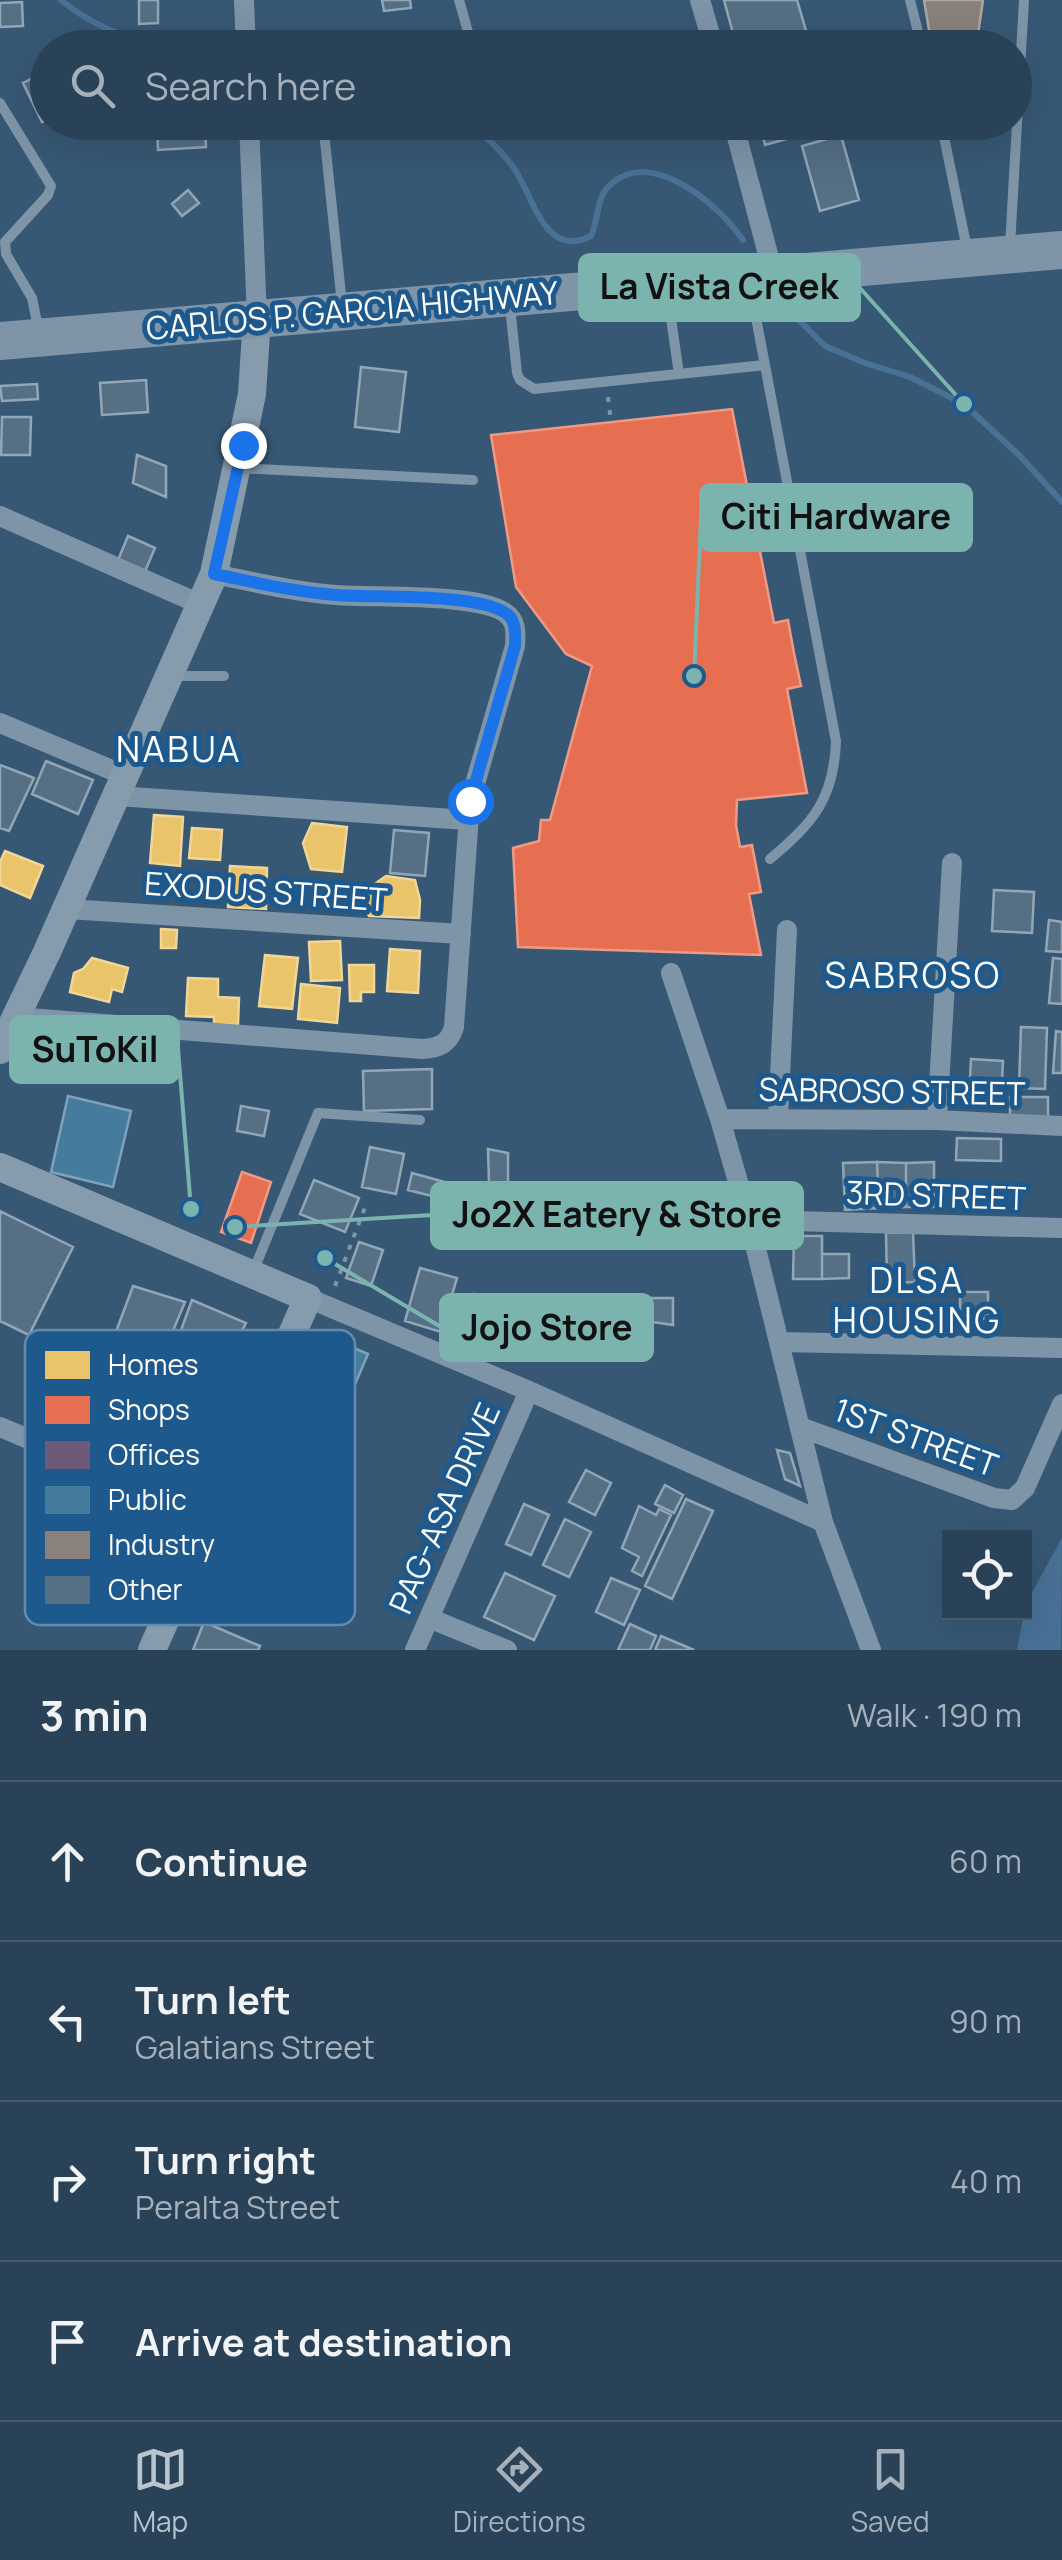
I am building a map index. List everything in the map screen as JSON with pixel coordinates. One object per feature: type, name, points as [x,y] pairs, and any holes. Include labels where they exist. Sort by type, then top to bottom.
[{"type":"highway","name":"CARLOS P. GARCIA HIGHWAY","points":[[0,341],[1062,250]]},
{"type":"street","points":[[244,0],[245,30]]},
{"type":"street","points":[[700,0],[709,30]]},
{"type":"street","points":[[0,1050],[214,574],[252,394],[257,318],[250,140]]},
{"type":"street","points":[[736,140],[760,274]]},
{"type":"street","points":[[0,516],[202,605]]},
{"type":"street","points":[[16,1018],[422,1049],[445,1044],[454,1027],[467,820],[475,775],[515,646],[516,628],[510,615],[494,607],[466,602],[333,595],[214,574]]},
{"type":"street","points":[[0,723],[121,786],[467,820]]},
{"type":"street","points":[[937,1120],[952,864]]},
{"type":"street","name":"EXODUS STREET","points":[[66,908],[461,934]]},
{"type":"street","points":[[778,1118],[787,930]]},
{"type":"street","points":[[671,973],[720,1118],[749,1220],[824,1522],[871,1650]]},
{"type":"street","name":"SABROSO STREET","points":[[720,1118],[937,1120],[1062,1126]]},
{"type":"street","points":[[0,1167],[529,1391],[824,1522]]},
{"type":"street","name":"3RD STREET","points":[[749,1220],[1062,1228]]},
{"type":"street","points":[[304,1330],[318,1302]]},
{"type":"street","points":[[781,1342],[1062,1348]]},
{"type":"street","name":"PAG-ASA DRIVE","points":[[414,1650],[529,1391]]},
{"type":"street","name":"1ST STREET","points":[[800,1427],[994,1498],[1012,1500],[1025,1488],[1062,1404]]},
{"type":"street","points":[[0,1427],[25,1438]]},
{"type":"street","points":[[428,1618],[507,1650]]},
{"type":"street","points":[[152,1650],[163,1625]]},
{"type":"lane","points":[[460,0],[468,30]]},
{"type":"lane","points":[[910,0],[918,30]]},
{"type":"lane","points":[[1022,30],[1024,0]]},
{"type":"lane","points":[[0,102],[51,186],[48,195],[5,242],[6,254],[32,298],[41,338]]},
{"type":"lane","points":[[325,140],[343,310]]},
{"type":"lane","points":[[945,140],[968,256]]},
{"type":"lane","points":[[1009,252],[1016,140]]},
{"type":"lane","points":[[760,274],[765,365],[836,741],[830,788],[816,816],[770,859]]},
{"type":"lane","points":[[665,282],[679,374]]},
{"type":"lane","points":[[509,296],[520,380],[534,389],[765,365]]},
{"type":"lane","points":[[238,468],[473,480]]},
{"type":"lane","points":[[170,676],[224,676]]},
{"type":"lane","points":[[252,1274],[318,1113],[420,1120]]},
{"type":"path","points":[[606,382],[611,422]]},
{"type":"path","points":[[318,1302],[367,1202]]},
{"type":"water","points":[[1062,1538],[1061,1650],[1017,1650],[1023,1620],[1032,1620],[1032,1592]]},
{"type":"building: Homes","points":[[154,815],[183,817],[180,866],[150,863]]},
{"type":"building: Homes","points":[[312,823],[347,827],[342,872],[311,869],[303,843]]},
{"type":"building: Homes","points":[[192,828],[222,830],[220,860],[189,858]]},
{"type":"building: Homes","points":[[5,851],[43,866],[30,898],[0,885],[0,862]]},
{"type":"building: Homes","points":[[230,866],[267,868],[266,909],[228,907]]},
{"type":"building: Homes","points":[[386,876],[415,880],[419,918],[369,916],[356,897]]},
{"type":"building: Homes","points":[[161,929],[177,930],[176,948],[161,948]]},
{"type":"building: Homes","points":[[340,941],[342,980],[311,981],[309,942]]},
{"type":"building: Homes","points":[[390,949],[420,951],[418,993],[387,991]]},
{"type":"building: Homes","points":[[265,955],[298,958],[292,1009],[259,1006]]},
{"type":"building: Homes","points":[[92,958],[128,968],[122,992],[112,989],[109,1002],[70,992],[74,973]]},
{"type":"building: Homes","points":[[349,965],[374,965],[374,992],[361,992],[361,1001],[350,1001]]},
{"type":"building: Homes","points":[[188,978],[218,979],[218,997],[239,998],[238,1025],[214,1024],[214,1017],[186,1016]]},
{"type":"building: Homes","points":[[301,984],[340,988],[337,1023],[298,1019]]},
{"type":"building: Shops","points":[[732,409],[774,623],[788,620],[801,686],[787,689],[807,793],[737,800],[740,847],[752,845],[761,892],[749,894],[761,955],[518,947],[513,848],[539,841],[541,820],[550,820],[592,666],[566,654],[516,587],[491,435]]},
{"type":"building: Shops","points":[[242,1172],[271,1182],[251,1243],[221,1232]]},
{"type":"building: Public","points":[[68,1096],[131,1111],[113,1187],[51,1172]]},
{"type":"building: Public","points":[[355,1349],[368,1354],[355,1384]]},
{"type":"building: Industry","points":[[924,0],[983,0],[979,30],[929,30]]},
{"type":"building: Other","points":[[139,0],[158,0],[158,23],[139,24]]},
{"type":"building: Other","points":[[382,0],[410,0],[411,8],[384,11]]},
{"type":"building: Other","points":[[724,0],[797,0],[806,30],[732,30]]},
{"type":"building: Other","points":[[22,2],[23,26],[0,27],[0,3]]},
{"type":"building: Other","points":[[30,80],[30,97],[23,83]]},
{"type":"building: Other","points":[[158,140],[206,140],[206,147],[158,150]]},
{"type":"building: Other","points":[[842,140],[859,200],[820,211],[802,146]]},
{"type":"building: Other","points":[[188,190],[199,203],[182,216],[172,204]]},
{"type":"building: Other","points":[[361,367],[406,372],[399,432],[355,427]]},
{"type":"building: Other","points":[[146,380],[148,412],[102,415],[100,383]]},
{"type":"building: Other","points":[[37,384],[38,399],[2,401],[0,386]]},
{"type":"building: Other","points":[[2,417],[31,417],[30,455],[1,455]]},
{"type":"building: Other","points":[[137,455],[166,466],[166,497],[133,483]]},
{"type":"building: Other","points":[[128,536],[155,548],[143,576],[116,565]]},
{"type":"building: Other","points":[[46,761],[93,780],[78,814],[32,794]]},
{"type":"building: Other","points":[[0,765],[34,778],[9,831],[0,828]]},
{"type":"building: Other","points":[[394,830],[429,833],[425,876],[390,873]]},
{"type":"building: Other","points":[[994,890],[1034,892],[1032,933],[992,931]]},
{"type":"building: Other","points":[[1049,920],[1062,922],[1062,952],[1046,951]]},
{"type":"building: Other","points":[[1053,958],[1062,959],[1062,1004],[1049,1003]]},
{"type":"building: Other","points":[[1021,1027],[1047,1028],[1045,1089],[1019,1088]]},
{"type":"building: Other","points":[[1056,1031],[1062,1032],[1062,1073],[1053,1073]]},
{"type":"building: Other","points":[[971,1059],[1003,1061],[1002,1081],[970,1079]]},
{"type":"building: Other","points":[[432,1069],[432,1109],[364,1111],[363,1071]]},
{"type":"building: Other","points":[[1010,1097],[1048,1097],[1048,1120],[1010,1119]]},
{"type":"building: Other","points":[[241,1106],[269,1111],[264,1136],[237,1131]]},
{"type":"building: Other","points":[[957,1138],[1001,1139],[1001,1161],[956,1160]]},
{"type":"building: Other","points":[[370,1147],[404,1154],[396,1194],[362,1187]]},
{"type":"building: Other","points":[[488,1149],[508,1153],[508,1183],[489,1183]]},
{"type":"building: Other","points":[[877,1162],[906,1163],[906,1207],[879,1208]]},
{"type":"building: Other","points":[[877,1162],[879,1208],[845,1210],[843,1163]]},
{"type":"building: Other","points":[[934,1162],[934,1207],[906,1207],[906,1163]]},
{"type":"building: Other","points":[[412,1173],[448,1183],[444,1199],[408,1190]]},
{"type":"building: Other","points":[[314,1180],[359,1198],[345,1232],[300,1214]]},
{"type":"building: Other","points":[[0,1211],[73,1247],[32,1330],[25,1333],[0,1321]]},
{"type":"building: Other","points":[[913,1232],[915,1282],[887,1283],[886,1233]]},
{"type":"building: Other","points":[[794,1236],[822,1236],[822,1279],[793,1279]]},
{"type":"building: Other","points":[[359,1242],[383,1250],[371,1286],[346,1278]]},
{"type":"building: Other","points":[[822,1254],[849,1254],[849,1278],[822,1279]]},
{"type":"building: Other","points":[[420,1268],[457,1278],[441,1332],[405,1321]]},
{"type":"building: Other","points":[[133,1286],[185,1302],[173,1330],[117,1329]]},
{"type":"building: Other","points":[[960,1292],[988,1292],[988,1319],[960,1318]]},
{"type":"building: Other","points":[[474,1294],[504,1301],[497,1330],[467,1323]]},
{"type":"building: Other","points":[[641,1298],[673,1298],[673,1325],[639,1320]]},
{"type":"building: Other","points":[[192,1300],[246,1323],[242,1330],[181,1330]]},
{"type":"building: Other","points":[[777,1450],[790,1453],[800,1486],[785,1479]]},
{"type":"building: Other","points":[[586,1470],[611,1483],[595,1515],[569,1502]]},
{"type":"building: Other","points":[[665,1485],[683,1495],[674,1513],[655,1504]]},
{"type":"building: Other","points":[[686,1499],[713,1511],[672,1599],[645,1586]]},
{"type":"building: Other","points":[[524,1504],[549,1515],[531,1555],[506,1544]]},
{"type":"building: Other","points":[[639,1506],[656,1515],[659,1509],[671,1515],[642,1576],[632,1571],[639,1557],[622,1548]]},
{"type":"building: Other","points":[[565,1519],[591,1532],[569,1577],[543,1565]]},
{"type":"building: Other","points":[[505,1573],[555,1596],[534,1640],[484,1617]]},
{"type":"building: Other","points":[[611,1578],[640,1590],[624,1625],[596,1612]]},
{"type":"building: Other","points":[[630,1624],[656,1636],[650,1650],[618,1650]]},
{"type":"building: Other","points":[[203,1625],[260,1646],[258,1650],[193,1650]]},
{"type":"building: Other","points":[[661,1636],[694,1650],[655,1650]]},
{"type":"waterway","points":[[61,0],[111,30]]},
{"type":"waterway","points":[[489,140],[509,161],[542,221],[562,239],[575,241],[591,236],[605,190],[627,175],[645,172],[664,176],[702,197],[743,240]]},
{"type":"waterway","points":[[793,314],[825,346],[910,377],[964,404],[1062,502]]},
{"type":"place","name":"La Vista Creek","points":[[964,404]]},
{"type":"place","name":"Citi Hardware","points":[[694,676]]},
{"type":"place","name":"SuToKil","points":[[191,1209]]},
{"type":"place","name":"Jo2X Eatery & Store","points":[[235,1227]]},
{"type":"place","name":"Jojo Store","points":[[325,1258]]},
{"type":"district","name":"NABUA","points":[[179,749]]},
{"type":"district","name":"SABROSO","points":[[913,975]]},
{"type":"district","name":"DLSA HOUSING","points":[[917,1300]]},
{"type":"route","points":[[243,445],[214,574],[333,595],[466,602],[494,607],[510,615],[516,628],[515,646],[470,801]]}]
